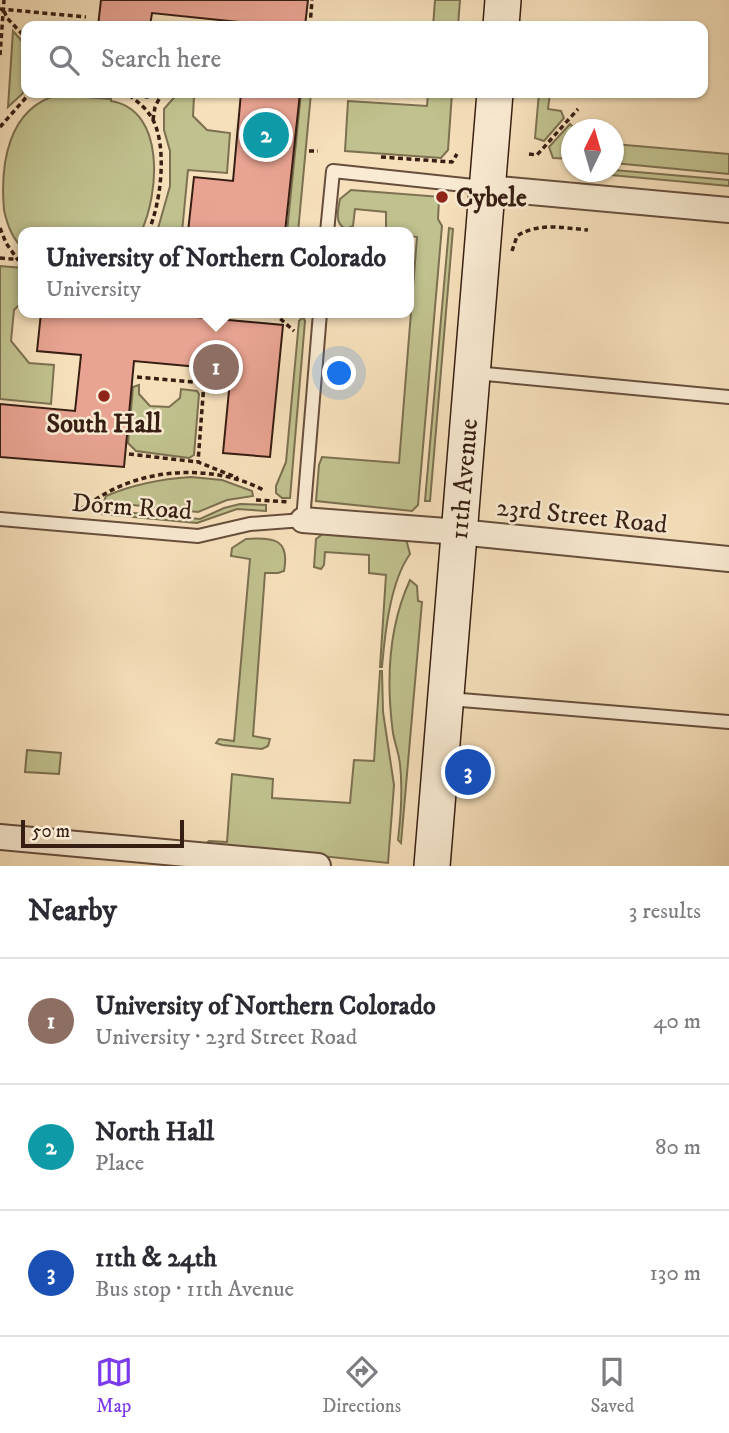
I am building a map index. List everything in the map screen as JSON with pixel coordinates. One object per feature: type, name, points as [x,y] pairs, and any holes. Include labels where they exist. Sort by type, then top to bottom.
[{"type":"main road","points":[[501,21],[503,0]]},
{"type":"main road","name":"11th Avenue","points":[[432,866],[495,98]]},
{"type":"street","points":[[487,188],[729,210]]},
{"type":"street","name":"23rd Street Road","points":[[296,511],[459,533],[729,559]]},
{"type":"street","points":[[0,838],[318,866]]},
{"type":"lane","points":[[327,227],[332,171],[487,188]]},
{"type":"lane","points":[[296,511],[319,318]]},
{"type":"lane","points":[[472,373],[729,397]]},
{"type":"lane","name":"Dorm Road","points":[[0,519],[198,536],[296,511]]},
{"type":"lane","points":[[445,699],[729,722]]},
{"type":"path","points":[[0,55],[4,0]]},
{"type":"path","points":[[310,21],[312,0]]},
{"type":"path","points":[[2,9],[86,18]]},
{"type":"path","points":[[2,9],[21,33]]},
{"type":"path","points":[[0,127],[26,98]]},
{"type":"path","points":[[132,98],[142,105],[153,120]]},
{"type":"path","points":[[150,227],[156,213],[162,172],[153,120],[159,98]]},
{"type":"path","points":[[529,154],[537,155],[578,109]]},
{"type":"path","points":[[309,151],[318,151]]},
{"type":"path","points":[[373,156],[452,162],[457,154]]},
{"type":"path","points":[[517,236],[531,228],[542,226],[588,230]]},
{"type":"path","points":[[0,228],[18,255]]},
{"type":"path","points":[[0,258],[18,260]]},
{"type":"path","points":[[280,318],[294,331]]},
{"type":"path","points":[[136,377],[204,383],[198,462]]},
{"type":"path","points":[[129,454],[198,462],[265,491]]},
{"type":"path","points":[[79,510],[124,484],[160,476],[199,472],[250,483]]},
{"type":"path","points":[[256,500],[296,511]]},
{"type":"green space","points":[[435,0],[460,0],[458,21],[433,21]]},
{"type":"green space","points":[[13,31],[21,40],[21,95],[8,107]]},
{"type":"green space","points":[[51,98],[111,99],[129,108],[141,120],[149,136],[154,176],[152,197],[143,227],[18,227],[18,243],[8,226],[4,210],[6,157],[18,125],[28,112]]},
{"type":"green space","points":[[174,98],[194,98],[193,116],[207,130],[230,133],[227,173],[188,170],[182,227],[158,227],[170,186],[170,151],[164,130],[164,109]]},
{"type":"green space","points":[[300,98],[311,98],[298,227],[288,227]]},
{"type":"green space","points":[[428,98],[452,98],[448,150],[441,158],[345,151],[348,101],[427,106]]},
{"type":"green space","points":[[539,98],[549,98],[548,109],[561,111],[564,118],[544,141],[535,138]]},
{"type":"green space","points":[[561,134],[561,158],[553,158],[549,147]]},
{"type":"green space","points":[[624,145],[729,154],[729,174],[624,164]]},
{"type":"green space","points":[[624,171],[729,180],[729,186],[624,176]]},
{"type":"green space","points":[[351,190],[442,197],[439,200],[438,219],[442,226],[418,505],[412,511],[316,501],[322,457],[399,463],[411,318],[414,318],[417,237],[414,237],[414,227],[386,227],[386,212],[355,209],[353,226],[342,227],[338,216],[340,199]]},
{"type":"green space","points":[[449,228],[453,229],[430,501],[425,501]]},
{"type":"green space","points":[[0,266],[18,268],[18,306],[14,310],[11,341],[29,363],[54,365],[51,404],[0,399]]},
{"type":"green space","points":[[304,318],[305,321],[290,498],[282,498],[276,493],[276,486],[286,462],[299,321]]},
{"type":"green space","points":[[139,385],[139,394],[150,406],[169,407],[180,398],[181,389],[197,391],[199,394],[194,455],[189,458],[136,451],[128,443],[133,387]]},
{"type":"green space","points":[[191,477],[222,480],[252,491],[253,496],[227,500],[198,512],[104,502],[106,496],[137,485]]},
{"type":"green space","points":[[240,504],[266,505],[266,511],[237,509],[197,523],[102,514],[102,510],[200,519]]},
{"type":"green space","points":[[324,533],[406,539],[410,554],[393,593],[382,667],[386,575],[369,573],[369,555],[325,552],[324,565],[321,569],[314,567],[316,539]]},
{"type":"green space","points":[[246,539],[278,542],[285,552],[284,571],[265,573],[253,736],[270,739],[268,746],[262,749],[216,743],[219,739],[234,741],[250,559],[231,556],[232,548]]},
{"type":"green space","points":[[410,580],[417,586],[418,601],[422,602],[401,843],[398,840],[401,774],[393,733],[390,674],[397,617]]},
{"type":"green space","points":[[380,671],[394,785],[388,863],[205,844],[209,841],[227,842],[232,774],[273,779],[272,798],[350,803],[354,760],[374,761]]},
{"type":"green space","points":[[27,750],[61,753],[59,774],[25,772]]},
{"type":"building","points":[[101,0],[308,0],[306,21],[229,21],[152,13],[151,21],[99,21]]},
{"type":"building","points":[[241,98],[299,98],[286,227],[189,227],[194,177],[233,181]]},
{"type":"building","name":"South Hall","points":[[40,318],[207,318],[283,325],[270,457],[223,453],[231,370],[134,361],[124,467],[0,457],[0,404],[75,411],[81,355],[37,351]]},
{"type":"place","name":"North Hall","points":[[266,135]]},
{"type":"place","name":"Cybele","points":[[442,197]]},
{"type":"place","name":"University of Northern Colorado","points":[[216,367]]},
{"type":"place","name":"South Hall","points":[[104,396]]},
{"type":"place","name":"11th & 24th","points":[[468,772]]}]
